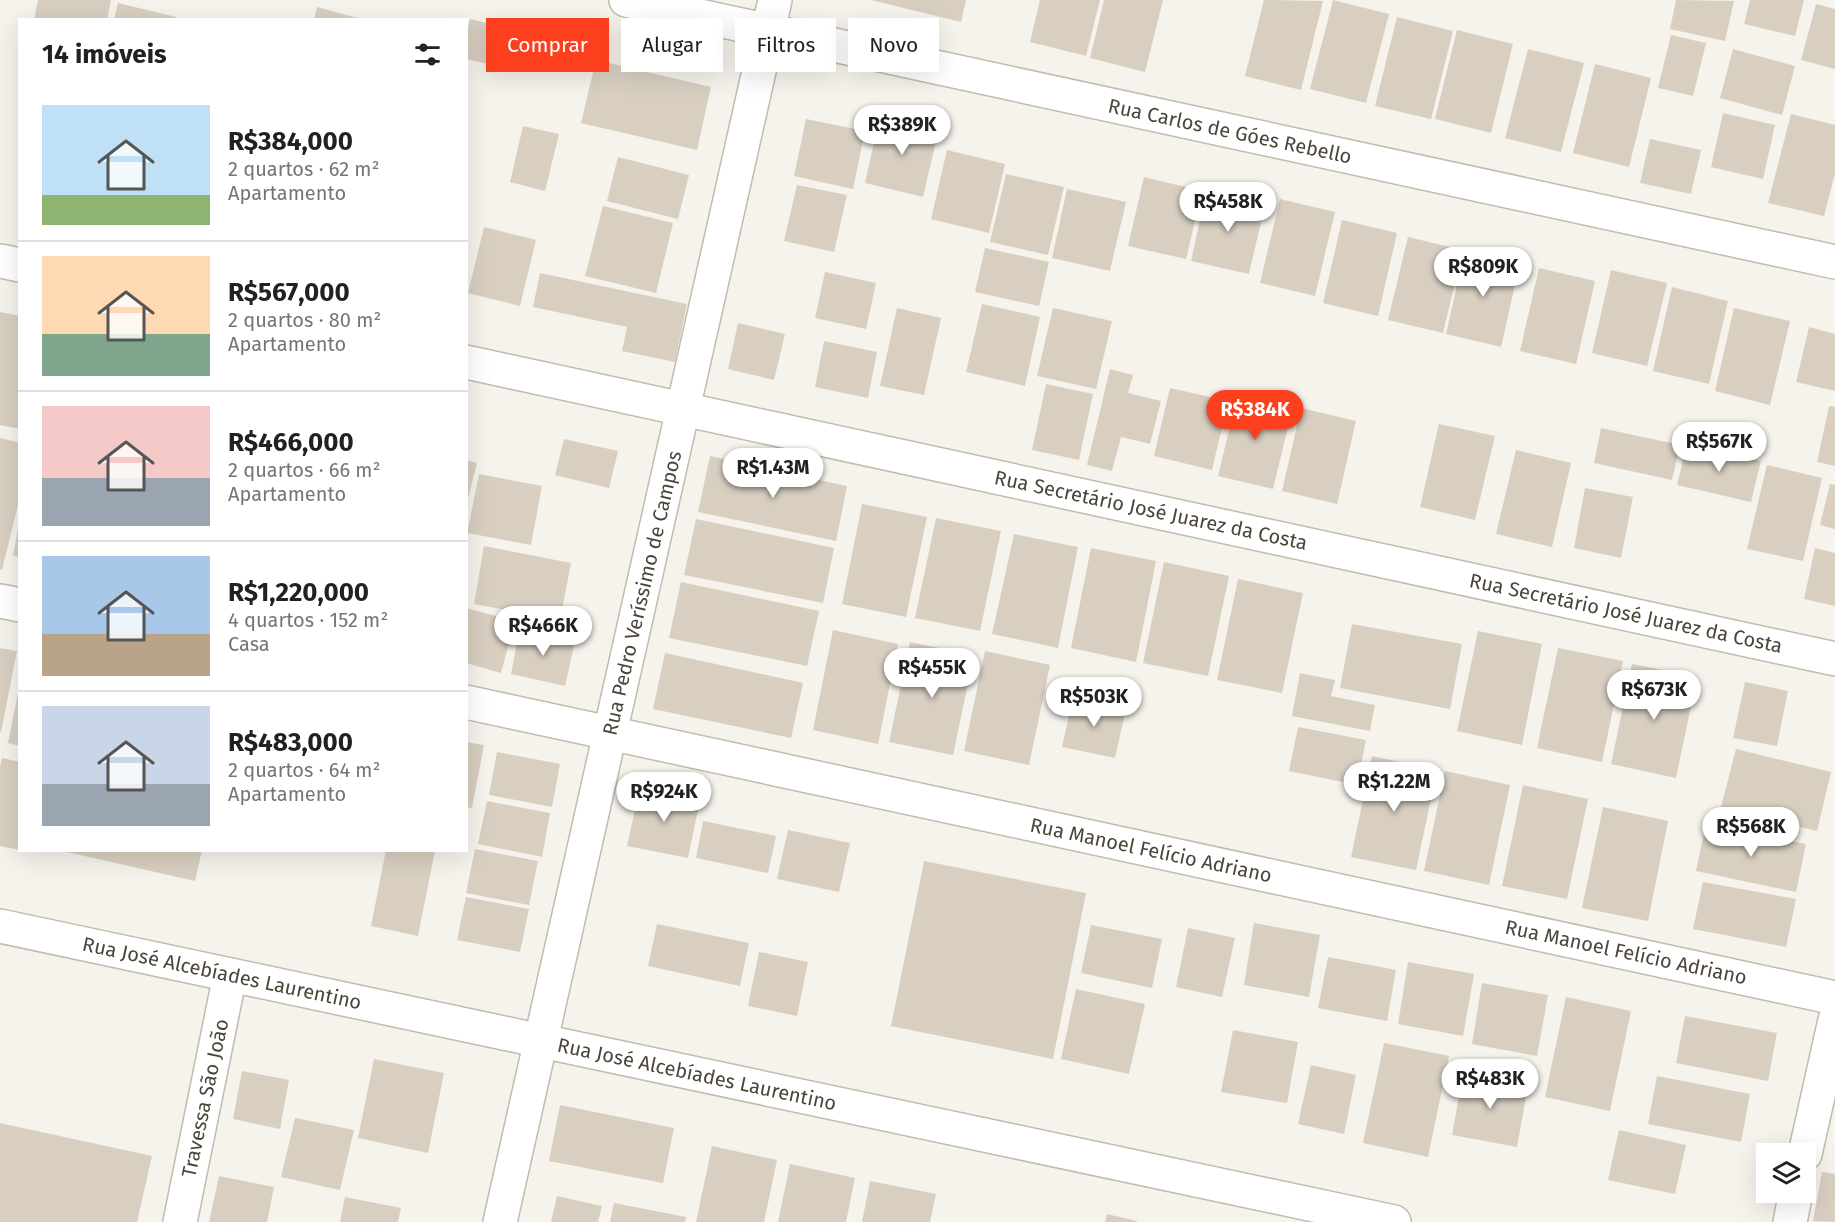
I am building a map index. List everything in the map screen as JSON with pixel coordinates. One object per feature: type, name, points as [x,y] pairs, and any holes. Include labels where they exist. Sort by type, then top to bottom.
[{"type":"street","name":"Rua Carlos de Góes Rebello","points":[[626,0],[772,15],[1835,262]]},
{"type":"street","name":"Rua Pedro Veríssimo de Campos","points":[[500,1222],[772,15]]},
{"type":"street","points":[[0,261],[18,265]]},
{"type":"street","name":"Rua Secretário José Juarez da Costa","points":[[468,362],[1835,659]]},
{"type":"street","points":[[0,601],[18,605]]},
{"type":"street","name":"Rua Manoel Felício Adriano","points":[[468,702],[1835,998]]},
{"type":"street","name":"Rua José Alcebíades Laurentino","points":[[0,926],[1394,1222]]},
{"type":"street","name":"Travessa São João","points":[[180,1222],[230,975]]},
{"type":"street","points":[[1807,1143],[1835,1020]]},
{"type":"street","points":[[1790,1222],[1794,1203]]},
{"type":"building","points":[[38,0],[111,0],[107,18],[34,18]]},
{"type":"building","points":[[871,0],[966,0],[961,22]]},
{"type":"building","points":[[1040,0],[1100,0],[1086,56],[1030,42]]},
{"type":"building","points":[[1104,0],[1163,0],[1145,72],[1090,58]]},
{"type":"building","points":[[1264,0],[1323,1],[1301,90],[1245,76]]},
{"type":"building","points":[[1333,0],[1389,14],[1366,103],[1310,89]]},
{"type":"building","points":[[1676,0],[1734,1],[1725,41],[1670,29]]},
{"type":"building","points":[[1750,0],[1804,0],[1795,36],[1744,24]]},
{"type":"building","points":[[118,3],[176,17],[176,18],[114,18]]},
{"type":"building","points":[[1816,4],[1835,9],[1835,69],[1801,60]]},
{"type":"building","points":[[317,7],[357,18],[314,18]]},
{"type":"building","points":[[1397,17],[1453,31],[1431,119],[1375,106]]},
{"type":"building","points":[[470,19],[486,23],[486,63],[468,59]]},
{"type":"building","points":[[1457,30],[1513,44],[1491,133],[1435,119]]},
{"type":"building","points":[[1671,35],[1706,43],[1693,96],[1658,88]]},
{"type":"building","points":[[1528,49],[1584,63],[1561,152],[1505,138]]},
{"type":"building","points":[[1733,49],[1795,66],[1782,115],[1720,98]]},
{"type":"building","points":[[609,63],[621,66],[621,72],[647,72],[711,87],[697,150],[581,123],[593,72],[609,72]]},
{"type":"building","points":[[1595,64],[1651,78],[1629,167],[1573,153]]},
{"type":"building","points":[[1723,113],[1775,125],[1763,179],[1711,167]]},
{"type":"building","points":[[1791,114],[1835,125],[1835,173],[1824,216],[1768,203]]},
{"type":"building","points":[[880,115],[939,128],[923,197],[865,183]]},
{"type":"building","points":[[806,119],[865,131],[853,189],[794,176]]},
{"type":"building","points":[[523,126],[559,134],[545,191],[510,182]]},
{"type":"building","points":[[1650,139],[1701,150],[1691,194],[1640,183]]},
{"type":"building","points":[[947,150],[1005,164],[989,233],[931,219]]},
{"type":"building","points":[[618,157],[689,175],[678,219],[607,201]]},
{"type":"building","points":[[1006,174],[1064,187],[1048,255],[990,242]]},
{"type":"building","points":[[1144,177],[1202,191],[1186,259],[1128,246]]},
{"type":"building","points":[[797,185],[847,195],[834,252],[784,241]]},
{"type":"building","points":[[1067,189],[1126,202],[1110,271],[1052,258]]},
{"type":"building","points":[[1206,192],[1265,205],[1249,274],[1191,261]]},
{"type":"building","points":[[1280,199],[1335,212],[1315,296],[1260,283]]},
{"type":"building","points":[[603,206],[673,223],[656,293],[585,276]]},
{"type":"building","points":[[1342,220],[1397,233],[1378,316],[1323,303]]},
{"type":"building","points":[[484,227],[536,240],[520,306],[468,293]]},
{"type":"building","points":[[1408,237],[1463,250],[1443,333],[1388,320]]},
{"type":"building","points":[[985,248],[1049,262],[1039,306],[975,292]]},
{"type":"building","points":[[1465,250],[1520,263],[1501,347],[1446,334]]},
{"type":"building","points":[[1539,268],[1595,281],[1576,364],[1520,351]]},
{"type":"building","points":[[1611,270],[1667,283],[1647,366],[1592,353]]},
{"type":"building","points":[[825,272],[876,283],[866,329],[815,318]]},
{"type":"building","points":[[540,273],[687,304],[675,362],[622,351],[627,327],[533,307]]},
{"type":"building","points":[[1672,287],[1728,301],[1709,384],[1653,371]]},
{"type":"building","points":[[982,304],[1040,317],[1025,386],[966,372]]},
{"type":"building","points":[[897,308],[941,318],[924,395],[880,386]]},
{"type":"building","points":[[1053,308],[1112,321],[1096,389],[1037,376]]},
{"type":"building","points":[[1734,308],[1790,321],[1770,405],[1715,391]]},
{"type":"building","points":[[0,312],[18,316],[18,429],[0,425]]},
{"type":"building","points":[[738,323],[785,334],[774,380],[728,369]]},
{"type":"building","points":[[1809,327],[1835,334],[1835,391],[1796,382]]},
{"type":"building","points":[[824,341],[877,352],[868,398],[815,387]]},
{"type":"building","points":[[1110,369],[1133,375],[1128,393],[1161,401],[1150,444],[1121,437],[1112,471],[1087,465]]},
{"type":"building","points":[[1046,384],[1093,394],[1079,460],[1032,450]]},
{"type":"building","points":[[1170,388],[1228,401],[1212,470],[1154,456]]},
{"type":"building","points":[[1238,393],[1293,406],[1273,489],[1218,476]]},
{"type":"building","points":[[1829,406],[1835,407],[1835,466],[1817,462]]},
{"type":"building","points":[[1301,408],[1356,421],[1337,504],[1282,491]]},
{"type":"building","points":[[1439,424],[1495,436],[1475,520],[1420,507]]},
{"type":"building","points":[[1601,428],[1680,445],[1672,480],[1594,463]]},
{"type":"building","points":[[0,438],[18,442],[18,505],[2,570],[0,569]]},
{"type":"building","points":[[564,439],[618,451],[609,488],[555,475]]},
{"type":"building","points":[[1687,444],[1761,461],[1751,502],[1677,485]]},
{"type":"building","points":[[1516,450],[1571,463],[1552,547],[1496,534]]},
{"type":"building","points":[[710,456],[847,486],[836,541],[698,512]]},
{"type":"building","points":[[468,461],[477,463],[468,499]]},
{"type":"building","points":[[1767,465],[1822,478],[1803,561],[1747,549]]},
{"type":"building","points":[[479,474],[542,486],[531,545],[468,533]]},
{"type":"building","points":[[1830,484],[1835,485],[1835,529],[1820,525]]},
{"type":"building","points":[[1585,488],[1633,497],[1621,558],[1574,548]]},
{"type":"building","points":[[862,504],[927,517],[906,617],[842,604]]},
{"type":"building","points":[[936,518],[1001,531],[980,631],[915,618]]},
{"type":"building","points":[[696,519],[834,548],[823,603],[684,575]]},
{"type":"building","points":[[18,529],[18,557],[13,556]]},
{"type":"building","points":[[1014,534],[1078,547],[1058,648],[992,634]]},
{"type":"building","points":[[484,546],[571,563],[560,620],[474,604]]},
{"type":"building","points":[[1091,548],[1156,561],[1136,662],[1071,648]]},
{"type":"building","points":[[1815,548],[1835,553],[1835,606],[1804,599]]},
{"type":"building","points":[[1164,562],[1229,576],[1208,676],[1143,663]]},
{"type":"building","points":[[1238,579],[1303,593],[1282,693],[1217,680]]},
{"type":"building","points":[[681,582],[819,611],[807,666],[669,638]]},
{"type":"building","points":[[468,609],[515,621],[501,673],[468,664]]},
{"type":"building","points":[[1352,624],[1462,644],[1450,709],[1340,688]]},
{"type":"building","points":[[520,628],[575,641],[565,686],[511,674]]},
{"type":"building","points":[[833,630],[898,644],[878,744],[813,730]]},
{"type":"building","points":[[1478,631],[1542,644],[1522,745],[1457,731]]},
{"type":"building","points":[[910,642],[974,655],[953,755],[889,742]]},
{"type":"building","points":[[0,648],[17,651],[1,732],[0,732]]},
{"type":"building","points":[[1558,648],[1623,661],[1602,762],[1537,748]]},
{"type":"building","points":[[985,651],[1050,665],[1029,765],[964,751]]},
{"type":"building","points":[[665,653],[803,683],[791,738],[653,709]]},
{"type":"building","points":[[1632,664],[1697,677],[1676,778],[1611,764]]},
{"type":"building","points":[[1300,673],[1335,680],[1331,696],[1375,705],[1370,731],[1292,716]]},
{"type":"building","points":[[1745,682],[1788,691],[1777,746],[1733,738]]},
{"type":"building","points":[[18,693],[18,746],[8,743]]},
{"type":"building","points":[[1073,698],[1126,709],[1115,758],[1062,747]]},
{"type":"building","points":[[1298,727],[1366,740],[1357,785],[1289,771]]},
{"type":"building","points":[[468,742],[484,745],[472,808],[468,807]]},
{"type":"building","points":[[1736,749],[1831,772],[1817,831],[1721,807]]},
{"type":"building","points":[[497,752],[560,764],[552,807],[489,795]]},
{"type":"building","points":[[1372,756],[1437,770],[1416,870],[1351,857]]},
{"type":"building","points":[[2,758],[18,762],[18,850],[0,846]]},
{"type":"building","points":[[1445,771],[1510,785],[1489,885],[1424,871]]},
{"type":"building","points":[[1523,785],[1588,799],[1567,899],[1502,886]]},
{"type":"building","points":[[640,788],[700,800],[688,858],[627,846]]},
{"type":"building","points":[[487,801],[550,813],[542,857],[478,844]]},
{"type":"building","points":[[1603,807],[1668,821],[1648,921],[1582,908]]},
{"type":"building","points":[[703,821],[776,836],[768,873],[696,858]]},
{"type":"building","points":[[1706,824],[1806,844],[1796,892],[1696,871]]},
{"type":"building","points":[[788,830],[850,843],[839,892],[777,879]]},
{"type":"building","points":[[475,849],[538,861],[529,905],[466,893]]},
{"type":"building","points":[[67,852],[202,852],[195,881]]},
{"type":"building","points":[[386,852],[435,852],[418,936],[371,926]]},
{"type":"building","points":[[924,861],[1086,893],[1053,1059],[891,1026]]},
{"type":"building","points":[[1703,882],[1796,899],[1786,947],[1693,929]]},
{"type":"building","points":[[466,897],[529,909],[520,952],[457,940]]},
{"type":"building","points":[[1254,923],[1320,935],[1309,997],[1244,985]]},
{"type":"building","points":[[657,924],[749,943],[740,986],[648,966]]},
{"type":"building","points":[[1091,925],[1162,939],[1152,988],[1081,973]]},
{"type":"building","points":[[1188,928],[1235,938],[1222,997],[1176,987]]},
{"type":"building","points":[[759,952],[808,962],[797,1016],[748,1006]]},
{"type":"building","points":[[1328,957],[1396,970],[1387,1021],[1318,1008]]},
{"type":"building","points":[[1408,962],[1474,974],[1463,1036],[1398,1024]]},
{"type":"building","points":[[1482,983],[1548,995],[1537,1056],[1472,1044]]},
{"type":"building","points":[[1076,989],[1145,1004],[1129,1074],[1061,1059]]},
{"type":"building","points":[[1566,997],[1631,1011],[1610,1111],[1545,1097]]},
{"type":"building","points":[[1685,1016],[1777,1033],[1768,1081],[1676,1063]]},
{"type":"building","points":[[1233,1030],[1298,1042],[1287,1103],[1221,1092]]},
{"type":"building","points":[[1384,1043],[1449,1056],[1428,1157],[1363,1143]]},
{"type":"building","points":[[374,1059],[444,1073],[428,1153],[358,1138]]},
{"type":"building","points":[[1311,1065],[1356,1075],[1344,1134],[1298,1124]]},
{"type":"building","points":[[242,1071],[289,1080],[280,1129],[233,1119]]},
{"type":"building","points":[[1463,1074],[1528,1086],[1517,1147],[1452,1135]]},
{"type":"building","points":[[1657,1076],[1750,1094],[1741,1142],[1648,1124]]},
{"type":"building","points":[[560,1105],[674,1128],[663,1183],[549,1161]]},
{"type":"building","points":[[295,1118],[354,1130],[340,1190],[281,1177]]},
{"type":"building","points":[[0,1123],[152,1156],[137,1222],[0,1222]]},
{"type":"building","points":[[1619,1130],[1686,1145],[1675,1194],[1608,1180]]},
{"type":"building","points":[[712,1146],[777,1160],[764,1222],[696,1222]]},
{"type":"building","points":[[790,1164],[855,1178],[846,1222],[778,1222]]},
{"type":"building","points":[[1822,1172],[1835,1174],[1835,1222],[1813,1221]]},
{"type":"building","points":[[219,1176],[274,1187],[267,1222],[209,1222]]},
{"type":"building","points":[[870,1181],[936,1194],[930,1222],[862,1222]]},
{"type":"building","points":[[557,1196],[602,1206],[598,1222],[551,1222]]},
{"type":"building","points":[[345,1197],[401,1208],[398,1222],[340,1222]]},
{"type":"building","points":[[614,1203],[686,1217],[685,1222],[610,1222]]},
{"type":"building","points":[[1107,1214],[1137,1221],[1137,1222],[1105,1222]]}]
